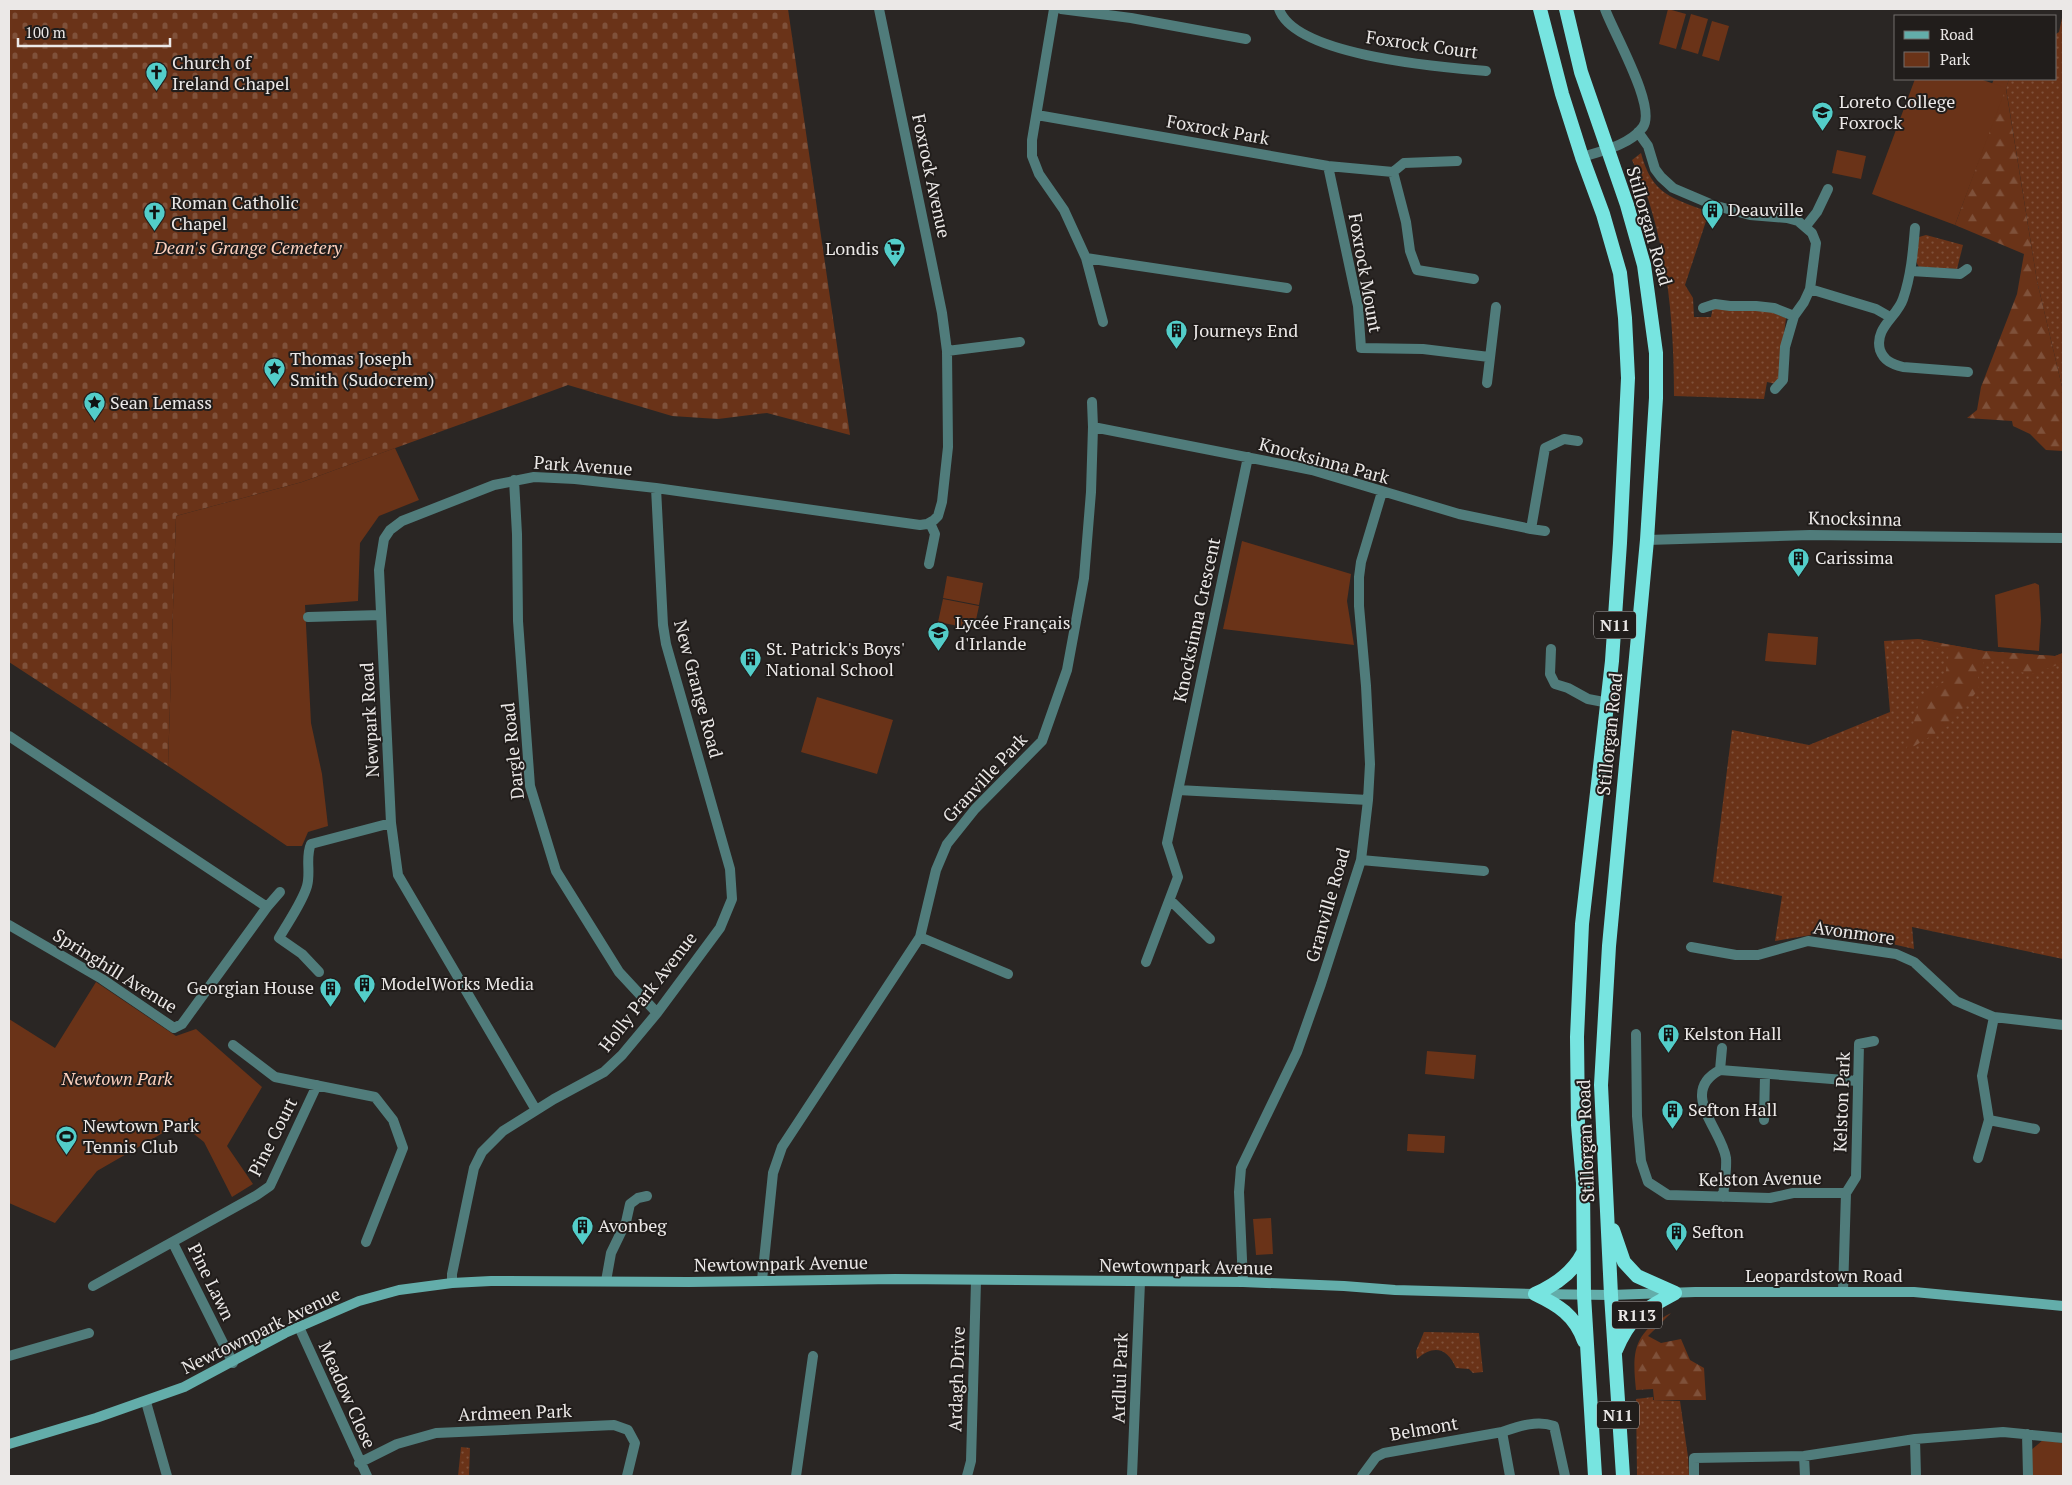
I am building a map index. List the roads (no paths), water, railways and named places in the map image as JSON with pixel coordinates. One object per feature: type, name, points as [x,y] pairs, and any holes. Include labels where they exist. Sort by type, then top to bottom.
[{"type":"highway","name":"Stillorgan Road","points":[[1540,9],[1562,94],[1603,214],[1620,272],[1626,328],[1628,378],[1620,553],[1608,703],[1582,924],[1577,1037],[1584,1295],[1595,1473]]},
{"type":"highway","name":"Stillorgan Road","points":[[1566,9],[1581,72],[1627,205],[1644,265],[1656,353],[1647,540],[1617,846],[1601,1085],[1609,1217],[1611,1295],[1623,1476]]},
{"type":"highway","name":"N11","points":[[1609,1217],[1624,1262],[1638,1276],[1675,1293]]},
{"type":"highway","points":[[1535,1294],[1568,1273],[1579,1262],[1584,1252]]},
{"type":"highway","name":"R113","points":[[1615,1354],[1625,1329],[1638,1314],[1675,1293]]},
{"type":"highway","name":"N11","points":[[1535,1294],[1556,1304],[1570,1316],[1580,1331],[1588,1353]]},
{"type":"main road","name":"Newtownpark Avenue","points":[[9,1444],[146,1402],[184,1387],[299,1327],[359,1300],[399,1290],[452,1283],[895,1279],[976,1282],[1243,1282],[1395,1290],[1584,1295]]},
{"type":"main road","name":"Leopardstown Road","points":[[1584,1295],[1914,1292],[2063,1306]]},
{"type":"street","name":"Foxrock Avenue","points":[[879,9],[932,264],[947,351],[948,447],[945,481],[940,512],[930,523]]},
{"type":"street","points":[[1054,9],[1032,140],[1032,156],[1039,174],[1064,210],[1086,258],[1103,322]]},
{"type":"street","points":[[1061,9],[1131,14],[1246,39]]},
{"type":"street","name":"Foxrock Court","points":[[1279,9],[1282,17],[1292,27],[1320,41],[1363,54],[1404,63],[1486,71]]},
{"type":"street","points":[[1582,157],[1607,149],[1638,132],[1645,125],[1647,113],[1645,103],[1605,9]]},
{"type":"street","name":"Foxrock Park","points":[[1037,115],[1328,166],[1393,172],[1404,163],[1457,161]]},
{"type":"street","points":[[1638,132],[1648,146],[1656,169],[1666,183],[1673,188],[1713,205],[1750,215],[1787,218],[1798,221],[1812,233],[1816,243],[1810,289],[1794,316],[1785,347],[1783,380],[1775,390]]},
{"type":"street","name":"Foxrock Mount","points":[[1328,166],[1358,306],[1361,348],[1423,348],[1489,357]]},
{"type":"street","points":[[1393,172],[1406,222],[1410,251],[1417,270],[1474,279]]},
{"type":"street","points":[[1806,226],[1817,212],[1828,189]]},
{"type":"street","points":[[1915,228],[1911,271],[1902,302],[1890,317],[1878,340],[1882,356],[1887,361],[1903,366],[1968,372]]},
{"type":"street","points":[[1086,258],[1287,288]]},
{"type":"street","points":[[1911,271],[1960,274],[1966,269]]},
{"type":"street","points":[[1810,289],[1876,309],[1890,317]]},
{"type":"street","points":[[1703,308],[1715,304],[1756,306],[1774,308],[1794,316]]},
{"type":"street","points":[[1487,383],[1496,307]]},
{"type":"street","points":[[947,351],[1020,342]]},
{"type":"street","name":"Granville Park","points":[[762,1280],[773,1173],[782,1147],[920,937],[936,870],[948,844],[975,809],[1042,741],[1067,670],[1084,578],[1091,492],[1092,402]]},
{"type":"street","name":"Knocksinna Park","points":[[1093,427],[1312,470],[1459,514],[1531,530],[1545,531]]},
{"type":"street","points":[[1531,530],[1545,448],[1564,439],[1578,441]]},
{"type":"street","name":"Knocksinna Crescent","points":[[1170,900],[1178,878],[1167,843],[1248,457]]},
{"type":"street","name":"Park Avenue","points":[[384,539],[390,530],[402,521],[494,485],[534,477],[575,479],[656,488],[920,525],[930,523]]},
{"type":"street","name":"Dargle Road","points":[[514,480],[518,621],[530,786],[556,871],[619,972],[657,1014]]},
{"type":"street","name":"New Grange Road","points":[[656,488],[662,625],[721,835]]},
{"type":"street","name":"Granville Road","points":[[1243,1282],[1239,1192],[1241,1168],[1297,1052],[1361,860],[1370,764],[1359,606],[1359,577],[1361,562],[1382,492]]},
{"type":"street","points":[[929,564],[935,534],[930,523]]},
{"type":"street","name":"Knocksinna","points":[[1647,540],[1810,535],[2063,538]]},
{"type":"street","name":"Newpark Road","points":[[384,539],[379,570],[391,823],[398,875],[536,1110]]},
{"type":"street","points":[[308,617],[381,615]]},
{"type":"street","points":[[1551,649],[1550,674],[1555,684],[1568,688],[1588,699],[1608,703]]},
{"type":"street","points":[[9,736],[267,907]]},
{"type":"street","points":[[1178,790],[1368,800]]},
{"type":"street","points":[[319,972],[302,954],[279,938],[306,888],[309,877],[308,851],[311,844],[391,823]]},
{"type":"street","name":"Holly Park Avenue","points":[[452,1283],[453,1266],[474,1168],[482,1152],[503,1131],[604,1072],[622,1055],[657,1014],[720,928],[732,899],[730,868],[721,835]]},
{"type":"street","points":[[1361,860],[1484,871]]},
{"type":"street","name":"Springhill Avenue","points":[[9,925],[102,979],[174,1028],[182,1024],[280,892]]},
{"type":"street","points":[[1146,962],[1170,900],[1210,939]]},
{"type":"street","points":[[920,937],[1008,974]]},
{"type":"street","name":"Avonmore","points":[[1691,947],[1736,955],[1758,955],[1808,941],[1896,954],[1914,962],[1956,1000],[1994,1017],[2063,1025]]},
{"type":"street","points":[[1978,1158],[1989,1120],[1982,1076],[1994,1017]]},
{"type":"street","name":"Kelston Avenue","points":[[1636,1034],[1637,1116],[1642,1161],[1648,1182],[1668,1195],[1770,1198],[1793,1192],[1846,1193]]},
{"type":"street","name":"Kelston Park","points":[[1843,1292],[1846,1193],[1856,1177],[1859,1044],[1874,1040]]},
{"type":"street","name":"Pine Court","points":[[233,1045],[275,1077],[376,1097],[394,1120],[403,1148],[366,1242]]},
{"type":"street","points":[[1720,1070],[1722,1048]]},
{"type":"street","points":[[1723,1197],[1726,1158],[1706,1115],[1703,1095],[1703,1085],[1710,1075],[1720,1070],[1857,1081]]},
{"type":"street","points":[[1764,1120],[1766,1075]]},
{"type":"street","name":"Pine Court","points":[[253,1198],[270,1186],[317,1085]]},
{"type":"street","points":[[1989,1120],[2035,1129]]},
{"type":"street","points":[[606,1281],[611,1253],[626,1222],[630,1204],[638,1198],[647,1196]]},
{"type":"street","name":"Pine Lawn","points":[[93,1286],[253,1198]]},
{"type":"street","name":"Pine Lawn","points":[[173,1243],[232,1363]]},
{"type":"street","name":"Ardagh Drive","points":[[967,1476],[971,1461],[976,1282]]},
{"type":"street","name":"Ardlui Park","points":[[1132,1476],[1140,1282]]},
{"type":"street","name":"Meadow Close","points":[[299,1327],[367,1476]]},
{"type":"street","points":[[9,1356],[89,1333]]},
{"type":"street","points":[[796,1476],[813,1356]]},
{"type":"street","points":[[146,1402],[167,1476]]},
{"type":"street","name":"Belmont","points":[[1362,1476],[1376,1457],[1384,1453],[1502,1432],[1519,1426],[1543,1422],[1554,1426],[1565,1476]]},
{"type":"street","name":"Ardmeen Park","points":[[360,1463],[397,1444],[436,1433],[614,1424],[628,1430],[635,1443],[627,1476]]},
{"type":"street","points":[[1502,1432],[1510,1476]]},
{"type":"street","points":[[1694,1476],[1694,1458],[1804,1456],[1915,1439],[2003,1432],[2063,1438]]},
{"type":"street","points":[[2027,1434],[2028,1476]]},
{"type":"street","points":[[1915,1439],[1916,1476]]},
{"type":"street","points":[[1804,1456],[1805,1476]]},
{"type":"place","name":"Church of Ireland Chapel","points":[[156,92]]},
{"type":"place","name":"Loreto College Foxrock","points":[[1823,131]]},
{"type":"place","name":"Deauville","points":[[1712,229]]},
{"type":"place","name":"Roman Catholic Chapel","points":[[155,232]]},
{"type":"place","name":"Londis","points":[[895,268]]},
{"type":"place","name":"Journeys End","points":[[1177,350]]},
{"type":"place","name":"Thomas Joseph Smith (Sudocrem)","points":[[274,388]]},
{"type":"place","name":"Sean Lemass","points":[[94,422]]},
{"type":"place","name":"Carissima","points":[[1799,577]]},
{"type":"place","name":"Lycée Français d'Irlande","points":[[939,652]]},
{"type":"place","name":"St. Patrick's Boys' National School","points":[[750,678]]},
{"type":"place","name":"ModelWorks Media","points":[[365,1003]]},
{"type":"place","name":"Georgian House","points":[[330,1007]]},
{"type":"place","name":"Kelston Hall","points":[[1668,1053]]},
{"type":"place","name":"Sefton Hall","points":[[1672,1129]]},
{"type":"place","name":"Newtown Park Tennis Club","points":[[67,1155]]},
{"type":"place","name":"Avonbeg","points":[[582,1245]]},
{"type":"place","name":"Sefton","points":[[1676,1251]]},
{"type":"park label","name":"Dean's Grange Cemetery","points":[[248,248]]},
{"type":"park label","name":"Newtown Park","points":[[117,1079]]}]
